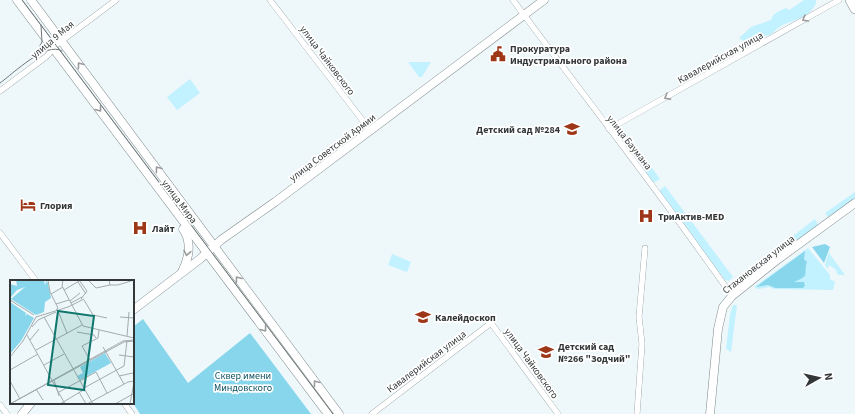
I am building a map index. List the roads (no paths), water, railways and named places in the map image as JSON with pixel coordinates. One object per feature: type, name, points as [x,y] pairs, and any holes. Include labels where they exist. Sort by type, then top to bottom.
[{"type":"main road","name":"улица Мира","points":[[17,0],[328,414]]},
{"type":"main road","name":"улица Мира","points":[[31,0],[339,414]]},
{"type":"main road","name":"улица Советской Армии","points":[[134,309],[214,246],[544,0]]},
{"type":"main road","points":[[850,0],[855,9]]},
{"type":"main road","name":"Стахановская улица","points":[[710,414],[720,317],[723,307],[732,296],[777,260],[855,203]]},
{"type":"main road","points":[[174,209],[177,221],[189,237],[185,266],[182,272]]},
{"type":"main road","points":[[22,414],[30,404]]},
{"type":"street","name":"улица 9 Мая","points":[[0,91],[47,56],[62,40],[116,0]]},
{"type":"street","name":"улица Чайковского","points":[[270,0],[370,130]]},
{"type":"street","name":"улица Баумана","points":[[513,0],[662,199],[732,296]]},
{"type":"street","name":"Кавалерийская улица","points":[[609,129],[839,0]]},
{"type":"street","points":[[0,233],[35,280]]},
{"type":"street","points":[[637,414],[642,344],[639,318],[646,248]]},
{"type":"street","name":"улица Чайковского","points":[[492,323],[558,414]]},
{"type":"street","name":"Кавалерийская улица","points":[[372,414],[492,323]]},
{"type":"street","points":[[125,404],[132,414]]},
{"type":"street","points":[[0,405],[7,414]]},
{"type":"tram line","points":[[22,0],[333,414]]},
{"type":"tram line","points":[[35,55],[42,42],[41,25]]},
{"type":"tram line","points":[[0,83],[39,54],[55,49],[62,51]]},
{"type":"place","name":"Прокуратура Индустриального района","points":[[498,54]]},
{"type":"place","name":"Детский сад №284","points":[[572,129]]},
{"type":"place","name":"Глория","points":[[28,205]]},
{"type":"place","name":"ТриАктив-MED","points":[[646,216]]},
{"type":"place","name":"Лайт","points":[[140,228]]},
{"type":"place","name":"Калейдоскоп","points":[[423,317]]},
{"type":"place","name":"Детский сад №266 \"Зодчий\"","points":[[546,352]]},
{"type":"park label","name":"Сквер имени Миндовского","points":[[243,380]]}]
